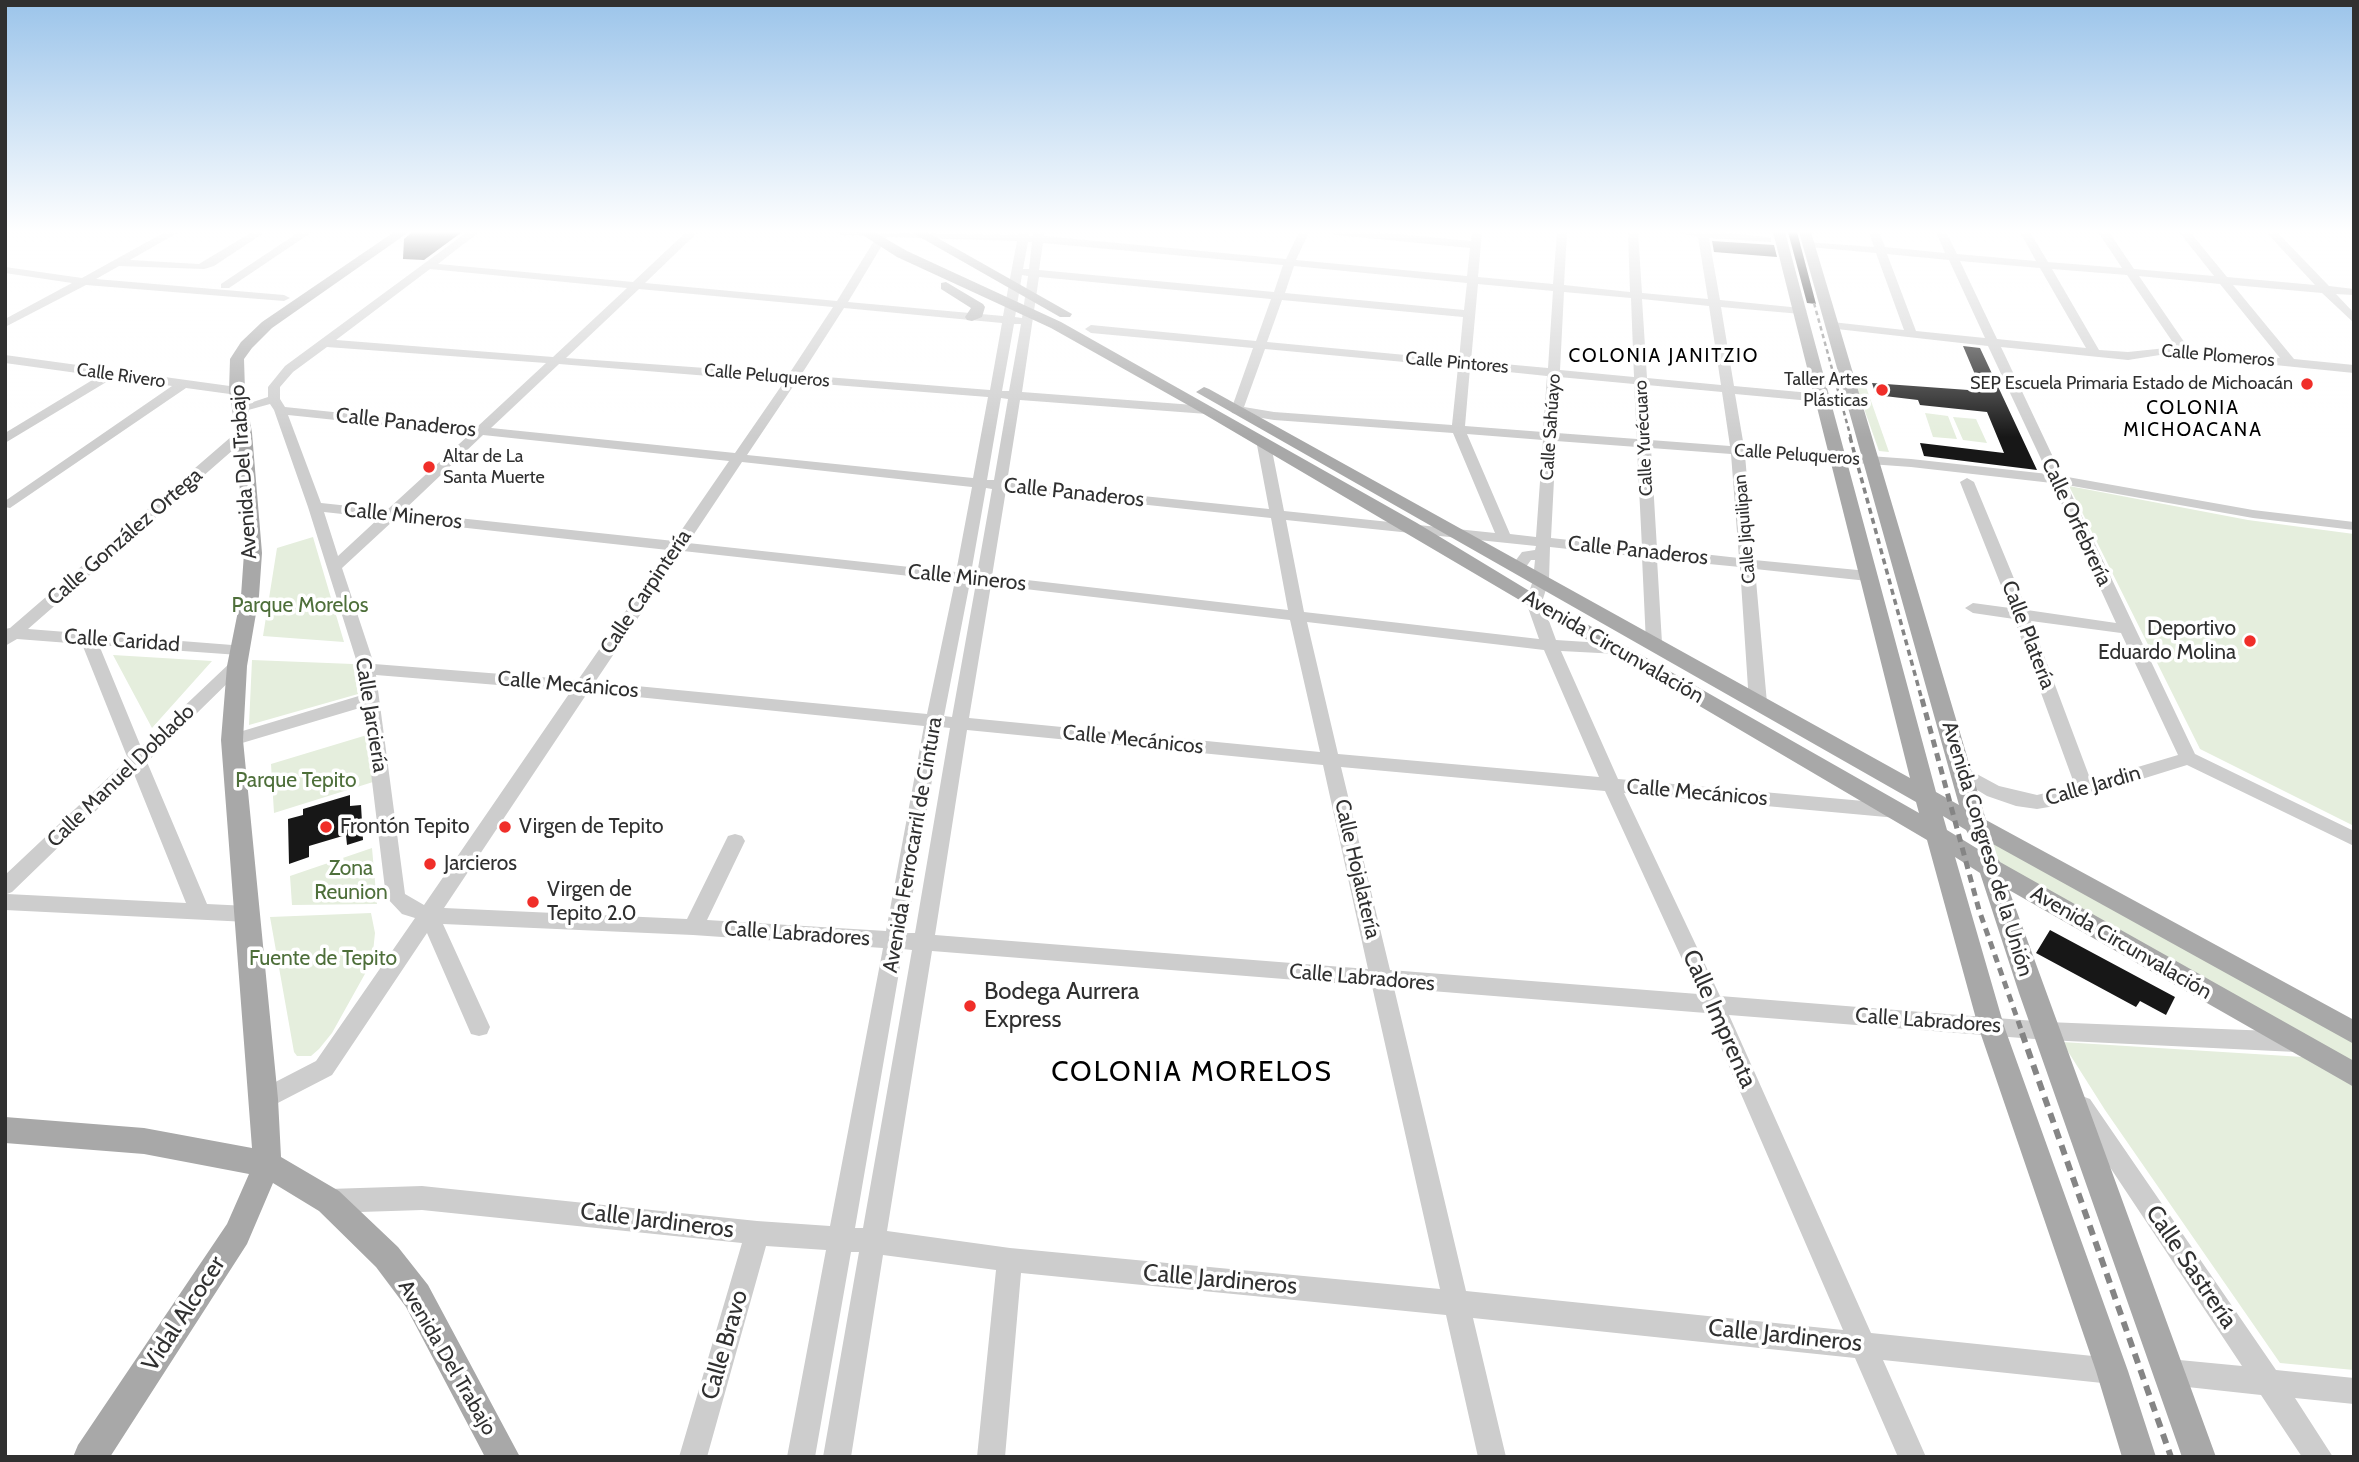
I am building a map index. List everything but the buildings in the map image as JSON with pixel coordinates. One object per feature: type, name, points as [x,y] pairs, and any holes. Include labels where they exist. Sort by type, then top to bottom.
[{"type":"main road","name":"Avenida Del Trabajo","points":[[301,300],[246,345],[237,359],[253,553],[250,596],[238,658],[232,740],[264,1099],[267,1164],[329,1201],[387,1257],[417,1296],[503,1457]]},
{"type":"main road","points":[[968,300],[976,305],[979,312],[972,317]]},
{"type":"main road","name":"Avenida Circunvalación","points":[[1027,300],[1264,445],[1411,527],[1534,602],[1898,811],[1990,868],[2354,1075]]},
{"type":"main road","name":"Avenida Circunvalación","points":[[1029,300],[1091,329],[1926,797],[2354,1033]]},
{"type":"main road","name":"Avenida Congreso de la Unión","points":[[1797,300],[1926,797],[1991,1026],[2112,1371],[2138,1457]]},
{"type":"main road","name":"Avenida Congreso de la Unión","points":[[1825,300],[1990,868],[2199,1457]]},
{"type":"main road","points":[[5,1130],[144,1141],[267,1164]]},
{"type":"main road","name":"Vidal Alcocer","points":[[90,1457],[237,1234],[267,1164]]},
{"type":"street","points":[[5,324],[48,300]]},
{"type":"street","points":[[239,399],[277,405],[274,387],[283,374],[383,300]]},
{"type":"street","points":[[335,567],[621,300]]},
{"type":"street","points":[[790,300],[972,317],[1007,300]]},
{"type":"street","name":"Calle Carpintería","points":[[264,1099],[324,1068],[843,300]]},
{"type":"street","name":"Avenida Ferrocarril de Cintura","points":[[837,1457],[1000,485],[999,435],[1017,300]]},
{"type":"street","points":[[1237,410],[1278,300]]},
{"type":"street","points":[[1324,300],[1470,314]]},
{"type":"street","points":[[1471,300],[1458,429],[1504,537]]},
{"type":"street","name":"Calle Sahúayo","points":[[1541,580],[1558,300]]},
{"type":"street","name":"Calle Yurécuaro","points":[[1636,300],[1654,643]]},
{"type":"street","points":[[1693,300],[1801,311]]},
{"type":"street","points":[[1899,300],[1911,334]]},
{"type":"street","name":"Calle Orfebrería","points":[[1972,300],[2188,758]]},
{"type":"street","points":[[2064,300],[2095,353]]},
{"type":"street","points":[[2150,300],[2185,352]]},
{"type":"street","points":[[2240,300],[2290,362]]},
{"type":"street","points":[[2336,300],[2354,320]]},
{"type":"street","name":"Calle Jiquilipan","points":[[1713,302],[1738,451],[1749,563],[1758,703]]},
{"type":"street","name":"Calle Plomeros","points":[[1832,326],[2128,356],[2154,349],[2354,369]]},
{"type":"street","name":"Calle Pintores","points":[[1091,329],[1822,398]]},
{"type":"street","name":"Calle Peluqueros","points":[[327,343],[1207,410]]},
{"type":"street","name":"Calle Rivero","points":[[5,359],[182,384],[239,399]]},
{"type":"street","points":[[5,439],[110,374]]},
{"type":"street","points":[[10,504],[182,384]]},
{"type":"street","name":"Calle Panaderos","points":[[277,405],[482,431],[1504,537],[1542,548],[1649,552],[1868,576]]},
{"type":"street","name":"Calle Jarciería","points":[[277,405],[315,508],[367,669],[396,897],[409,908],[429,915]]},
{"type":"street","name":"Calle Peluqueros","points":[[1237,410],[1274,416],[1838,459],[1870,459],[2057,479],[2253,514],[2354,526]]},
{"type":"street","name":"Calle González Ortega","points":[[8,636],[244,433]]},
{"type":"street","name":"Avenida Ferrocarril de Cintura","points":[[801,1457],[979,483],[999,435]]},
{"type":"street","name":"Calle Hojalatería","points":[[1264,445],[1297,615],[1384,980],[1454,1303],[1492,1457]]},
{"type":"street","name":"Calle Platería","points":[[1967,482],[2021,615],[2085,789]]},
{"type":"street","name":"Calle Mineros","points":[[315,508],[392,514],[963,577],[1550,645],[1618,649]]},
{"type":"street","points":[[1518,568],[1527,555],[1542,548]]},
{"type":"street","points":[[1534,602],[1541,580]]},
{"type":"street","name":"Calle Imprenta","points":[[1534,602],[1611,785],[1714,1006],[1912,1457]]},
{"type":"street","points":[[1973,608],[2126,629]]},
{"type":"street","points":[[954,624],[977,624]]},
{"type":"street","name":"Calle Caridad","points":[[8,636],[88,639],[238,658]]},
{"type":"street","points":[[88,639],[140,759],[200,912]]},
{"type":"street","name":"Calle Manuel Doblado","points":[[5,887],[140,759],[238,658]]},
{"type":"street","name":"Calle Mecánicos","points":[[367,669],[582,686],[1332,760],[1898,811]]},
{"type":"street","points":[[232,740],[372,698]]},
{"type":"street","points":[[2188,758],[2354,839]]},
{"type":"street","name":"Calle Jardin","points":[[1962,772],[1993,791],[2036,802],[2055,799],[2188,758]]},
{"type":"street","points":[[693,927],[735,841]]},
{"type":"street","points":[[5,902],[248,914]]},
{"type":"street","points":[[429,915],[479,1027]]},
{"type":"street","name":"Calle Labradores","points":[[429,915],[693,927],[896,940],[2047,1031],[2296,1042]]},
{"type":"street","name":"Calle Sastrería","points":[[2062,1077],[2319,1457]]},
{"type":"street","name":"Calle Jardineros","points":[[329,1201],[422,1198],[604,1214],[757,1233],[873,1241],[1010,1260],[2112,1371]]},
{"type":"street","name":"Calle Bravo","points":[[693,1457],[757,1233]]},
{"type":"street","points":[[991,1457],[1010,1260]]},
{"type":"street","points":[[2169,1372],[2354,1391]]},
{"type":"green space","points":[[1855,383],[1865,384],[1889,452],[1879,451]]},
{"type":"green space","points":[[1925,413],[1948,416],[1957,439],[1933,437]]},
{"type":"green space","points":[[1953,417],[1976,419],[1987,443],[1963,440]]},
{"type":"green space","name":"Deportivo Eduardo Molina","points":[[2069,486],[2248,520],[2354,534],[2354,826],[2200,749]]},
{"type":"green space","name":"Parque Morelos","points":[[313,537],[344,642],[263,636],[277,548]]},
{"type":"green space","points":[[113,655],[212,661],[152,728]]},
{"type":"green space","name":"Parque Morelos","points":[[252,660],[353,664],[358,694],[249,725]]},
{"type":"green space","name":"Parque Tepito","points":[[367,735],[373,782],[274,813],[271,764]]},
{"type":"green space","points":[[1993,843],[2354,1041],[2354,1370],[2280,1363],[2105,1110],[2062,1042],[2335,1059],[1999,862]]},
{"type":"green space","name":"Zona Reunion","points":[[372,848],[377,904],[292,905],[290,876]]},
{"type":"green space","name":"Fuente de Tepito","points":[[371,913],[375,933],[373,952],[366,972],[332,1033],[319,1049],[311,1056],[297,1056],[294,1052],[270,917]]},
{"type":"railway","points":[[1814,303],[1851,438]]},
{"type":"railway","points":[[1850,437],[1922,700]]},
{"type":"railway","points":[[1922,699],[1979,910],[2023,1035]]},
{"type":"railway","points":[[2022,1033],[2171,1457]]},
{"type":"place","name":"SEP Escuela Primaria Estado de Michoacán","points":[[2307,384]]},
{"type":"place","name":"Taller Artes Plásticas","points":[[1882,390]]},
{"type":"place","name":"Altar de La Santa Muerte","points":[[429,467]]},
{"type":"place","name":"Deportivo Eduardo Molina","points":[[2250,641]]},
{"type":"place","name":"Frontón Tepito","points":[[326,827]]},
{"type":"place","name":"Virgen de Tepito","points":[[505,827]]},
{"type":"place","name":"Jarcieros","points":[[430,864]]},
{"type":"place","name":"Virgen de Tepito 2.0","points":[[533,902]]},
{"type":"place","name":"Bodega Aurrera Express","points":[[970,1006]]},
{"type":"district","name":"COLONIA JANITZIO","points":[[1664,356]]},
{"type":"district","name":"COLONIA MICHOACANA","points":[[2193,419]]},
{"type":"district","name":"COLONIA MORELOS","points":[[1192,1073]]}]
